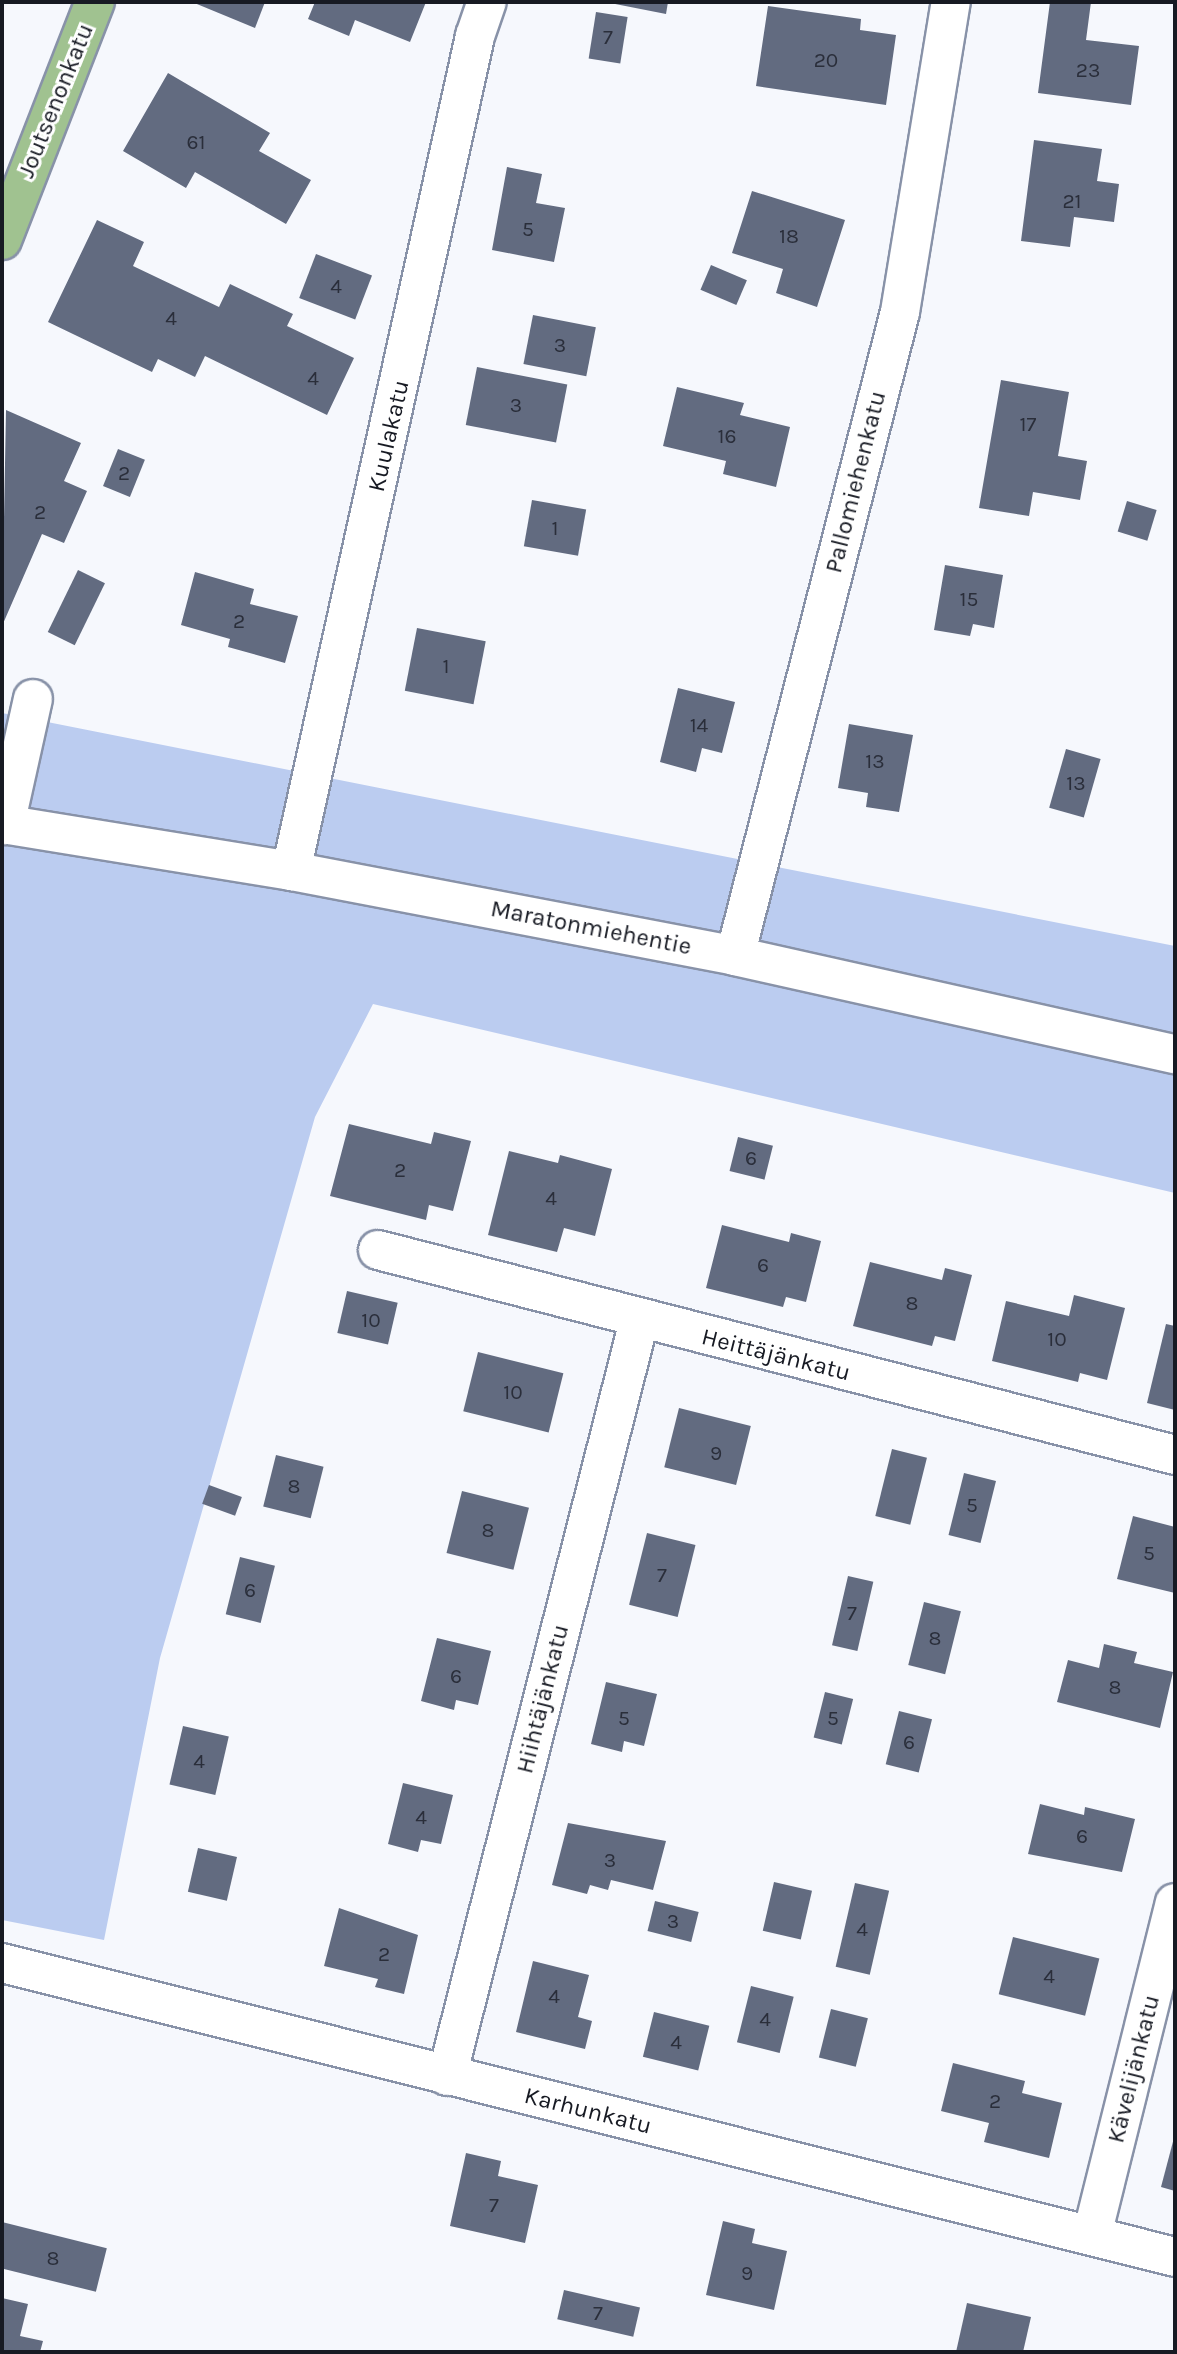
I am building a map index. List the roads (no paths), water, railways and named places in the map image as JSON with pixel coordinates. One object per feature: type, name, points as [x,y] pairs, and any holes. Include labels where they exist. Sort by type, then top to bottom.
[{"type":"main road","name":"Joutsenonkatu","points":[[2,240],[96,2]]},
{"type":"street","name":"Kuulakatu","points":[[291,871],[475,36],[487,2]]},
{"type":"street","name":"Pallomiehenkatu","points":[[735,956],[900,312],[951,2]]},
{"type":"street","points":[[4,824],[33,699]]},
{"type":"street","name":"Maratonmiehentie","points":[[4,824],[291,871],[735,956],[1175,1054]]},
{"type":"street","name":"Heittäjänkatu","points":[[379,1250],[639,1321],[1175,1455]]},
{"type":"street","name":"Hiihtäjänkatu","points":[[447,2076],[639,1321]]},
{"type":"street","name":"Kävelijänkatu","points":[[1092,2235],[1175,1903]]},
{"type":"street","name":"Karhunkatu","points":[[2,1963],[1175,2257]]}]
